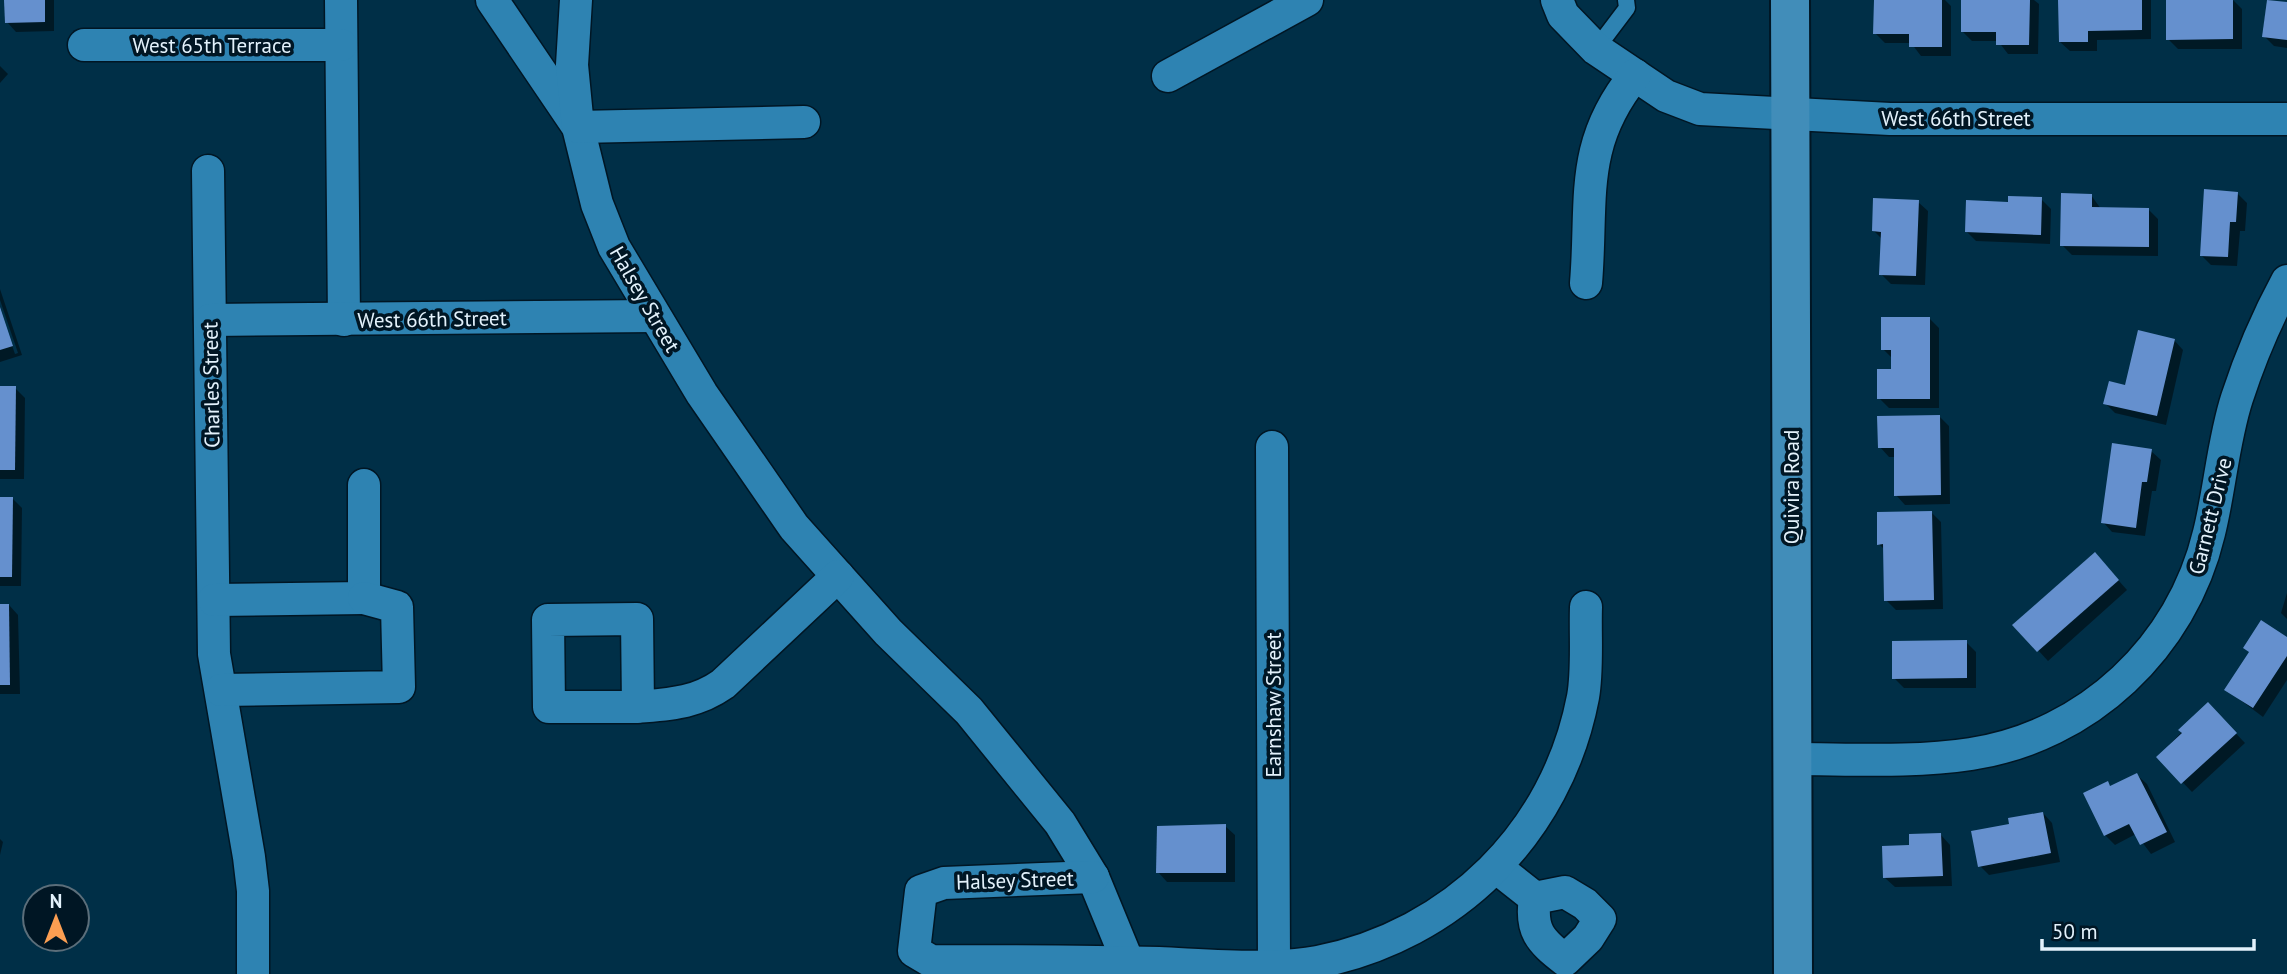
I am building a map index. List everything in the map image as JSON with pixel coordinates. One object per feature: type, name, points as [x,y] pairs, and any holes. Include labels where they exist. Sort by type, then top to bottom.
[{"type":"main road","name":"Quivira Road","points":[[1790,0],[1793,974]]},
{"type":"street","points":[[341,0],[344,320]]},
{"type":"street","name":"Halsey Street","points":[[492,0],[578,127],[597,204],[614,247],[702,394],[794,527],[888,632],[986,731],[1060,823],[1093,877],[1130,970],[931,961],[914,951],[921,891],[944,883],[1093,877]]},
{"type":"street","points":[[576,0],[572,65],[578,127],[804,122]]},
{"type":"street","points":[[1168,76],[1307,0]]},
{"type":"street","name":"West 66th Street","points":[[1557,0],[1563,15],[1596,49],[1666,96],[1700,109],[1890,119],[2287,119]]},
{"type":"street","name":"West 65th Terrace","points":[[84,45],[341,45]]},
{"type":"street","points":[[1586,283],[1589,184],[1598,137],[1614,101],[1635,75]]},
{"type":"street","name":"Charles Street","points":[[208,171],[214,654],[249,857],[253,891],[253,974]]},
{"type":"street","name":"Garnett Drive","points":[[1791,759],[1917,758],[1970,754],[2002,748],[2047,732],[2094,706],[2134,671],[2180,612],[2197,574],[2209,535],[2237,400],[2273,307],[2287,281]]},
{"type":"street","name":"West 66th Street","points":[[210,320],[654,316]]},
{"type":"street","name":"Earnshaw Street","points":[[1272,447],[1274,964]]},
{"type":"street","points":[[364,485],[364,598]]},
{"type":"street","points":[[638,707],[687,703],[706,696],[838,576]]},
{"type":"street","points":[[214,600],[364,598],[397,607],[399,687],[221,690]]},
{"type":"street","points":[[1130,970],[1315,962],[1380,944],[1435,917],[1497,868],[1527,833],[1550,790],[1571,741],[1583,695],[1586,607]]},
{"type":"street","points":[[1497,868],[1535,898]]},
{"type":"lane","points":[[1596,49],[1627,8],[1626,0]]},
{"type":"building","points":[[4,0],[45,0],[45,22],[5,23]]},
{"type":"building","points":[[1874,0],[1942,0],[1942,47],[1909,47],[1909,34],[1873,34]]},
{"type":"building","points":[[1961,0],[2030,0],[2029,45],[1996,45],[1996,32],[1961,32]]},
{"type":"building","points":[[2058,0],[2142,0],[2142,30],[2088,31],[2088,42],[2059,42]]},
{"type":"building","points":[[2166,0],[2233,0],[2233,39],[2166,40]]},
{"type":"building","points":[[2267,0],[2287,2],[2287,40],[2262,37]]},
{"type":"building","points":[[2204,189],[2238,192],[2236,222],[2230,222],[2228,257],[2200,256]]},
{"type":"building","points":[[2061,193],[2092,194],[2092,207],[2149,208],[2149,247],[2060,246]]},
{"type":"building","points":[[2008,196],[2042,197],[2041,235],[1965,232],[1966,200],[2008,202]]},
{"type":"building","points":[[1873,198],[1919,200],[1916,276],[1879,275],[1881,232],[1872,231]]},
{"type":"building","points":[[0,307],[13,346],[0,350]]},
{"type":"building","points":[[1881,317],[1930,317],[1930,399],[1877,399],[1877,369],[1891,369],[1891,350],[1881,350]]},
{"type":"building","points":[[2138,330],[2175,339],[2157,416],[2103,404],[2109,381],[2125,385]]},
{"type":"building","points":[[0,386],[16,386],[15,470],[0,470]]},
{"type":"building","points":[[1940,415],[1941,495],[1894,496],[1894,448],[1878,448],[1877,416]]},
{"type":"building","points":[[2112,443],[2152,449],[2147,482],[2142,482],[2136,528],[2101,523]]},
{"type":"building","points":[[0,497],[13,497],[12,577],[0,577]]},
{"type":"building","points":[[1932,511],[1934,600],[1884,601],[1883,544],[1877,545],[1877,512]]},
{"type":"building","points":[[2095,552],[2119,580],[2037,652],[2012,625]]},
{"type":"building","points":[[0,604],[9,604],[10,685],[0,685]]},
{"type":"building","points":[[2261,620],[2287,637],[2287,656],[2253,708],[2224,690],[2249,652],[2243,648]]},
{"type":"building","points":[[1967,640],[1967,678],[1892,679],[1892,641]]},
{"type":"building","points":[[2208,702],[2237,733],[2181,784],[2156,757],[2182,733],[2178,730]]},
{"type":"building","points":[[2137,773],[2167,832],[2140,845],[2129,824],[2104,836],[2083,793],[2108,781],[2110,786]]},
{"type":"building","points":[[2043,812],[2051,853],[1978,867],[1971,831],[2009,824],[2008,818]]},
{"type":"building","points":[[1226,824],[1226,873],[1156,873],[1157,826]]},
{"type":"building","points":[[1941,833],[1943,876],[1883,878],[1882,846],[1909,845],[1909,834]]}]
